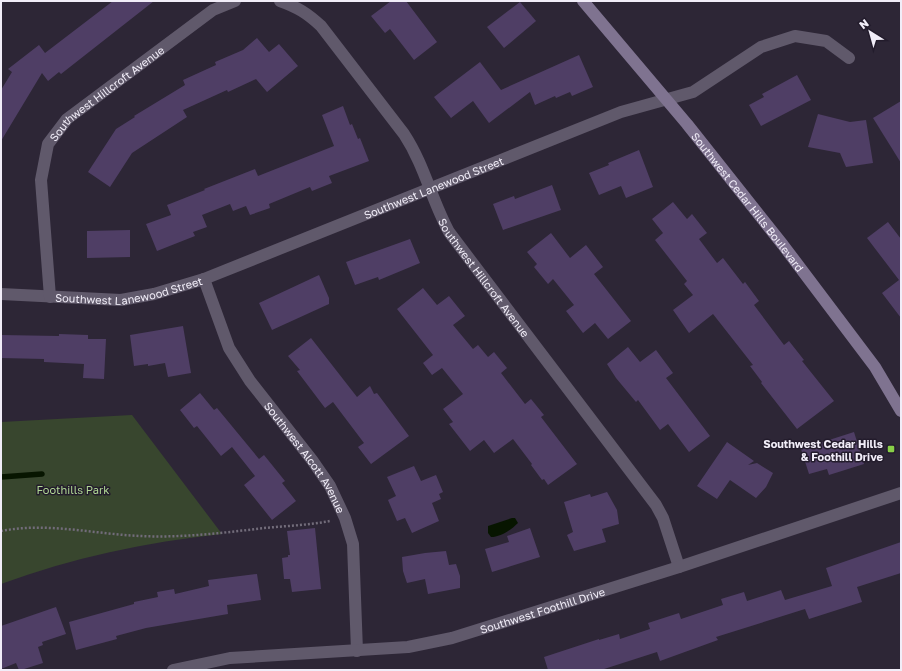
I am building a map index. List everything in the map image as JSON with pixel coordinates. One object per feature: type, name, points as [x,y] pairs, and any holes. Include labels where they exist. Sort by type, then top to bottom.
[{"type":"main road","name":"Southwest Cedar Hills Boulevard","points":[[583,1],[687,124],[787,251],[875,368],[901,411]]},
{"type":"street","name":"Southwest Hillcroft Avenue","points":[[50,297],[41,180],[48,144],[67,119],[213,10],[235,1]]},
{"type":"street","name":"Southwest Hillcroft Avenue","points":[[280,1],[309,14],[404,134],[413,148],[431,188],[441,217],[449,232],[656,505],[663,518],[679,567]]},
{"type":"street","name":"Southwest Lanewood Street","points":[[1,294],[122,300],[154,294],[204,279],[621,112],[693,92],[761,47],[795,36],[826,41],[849,58]]},
{"type":"street","name":"Southwest Alcott Avenue","points":[[204,279],[229,348],[250,382],[312,460],[330,486],[344,518],[353,544],[357,651]]},
{"type":"street","name":"Southwest Foothill Drive","points":[[172,670],[230,658],[408,647],[452,638],[679,567],[901,493]]},
{"type":"path","points":[[1,531],[29,528],[66,529],[140,536],[176,536],[323,523],[344,518]]},
{"type":"green space","name":"Foothills Park","points":[[132,415],[222,534],[137,546],[110,552],[55,566],[1,584],[1,422]]},
{"type":"shaded area","points":[[515,518],[518,523],[505,533],[491,537],[488,533],[488,526]]},
{"type":"building","points":[[113,1],[154,1],[61,74],[59,72],[48,81],[42,73],[1,141],[1,90],[12,72],[8,69],[39,45],[45,53]]},
{"type":"building","points":[[391,1],[406,1],[437,42],[414,60],[390,29],[385,33],[371,16]]},
{"type":"building","points":[[520,2],[536,21],[504,48],[487,27]]},
{"type":"building","points":[[257,38],[269,52],[279,44],[298,66],[267,92],[256,79],[228,92],[227,90],[183,110],[187,117],[132,153],[110,187],[88,172],[116,129],[135,117],[134,116],[185,85],[183,80],[216,65],[215,62],[243,50]]},
{"type":"building","points":[[579,55],[593,87],[572,96],[570,92],[556,98],[555,96],[535,105],[530,92],[489,123],[473,101],[451,118],[434,97],[480,62],[501,90]]},
{"type":"building","points":[[797,75],[811,100],[761,126],[749,105],[764,97],[762,94]]},
{"type":"building","points":[[901,101],[901,163],[873,118]]},
{"type":"building","points":[[343,106],[350,125],[352,124],[358,139],[360,138],[369,161],[329,176],[332,183],[312,191],[310,187],[269,204],[270,208],[250,215],[246,206],[233,211],[230,204],[202,215],[207,227],[193,232],[195,236],[157,251],[146,224],[171,215],[167,205],[255,169],[258,176],[334,146],[322,115]]},
{"type":"building","points":[[818,114],[850,122],[866,120],[873,163],[846,167],[840,153],[808,147]]},
{"type":"building","points":[[639,150],[653,187],[626,198],[621,186],[599,195],[589,173]]},
{"type":"building","points":[[552,185],[561,210],[503,230],[493,204],[514,196],[515,199]]},
{"type":"building","points":[[673,202],[687,219],[692,214],[707,233],[699,239],[717,263],[723,258],[743,284],[745,282],[759,301],[754,305],[784,345],[789,341],[804,360],[802,361],[834,401],[797,429],[761,383],[762,382],[750,366],[753,365],[713,314],[689,333],[673,310],[693,295],[684,284],[687,281],[655,240],[663,233],[652,219]]},
{"type":"building","points":[[888,222],[901,239],[901,318],[882,293],[899,280],[867,238]]},
{"type":"building","points":[[130,230],[130,257],[87,258],[87,231]]},
{"type":"building","points":[[551,233],[570,258],[586,245],[603,267],[594,274],[631,321],[608,339],[595,323],[583,333],[566,311],[574,305],[553,279],[548,284],[534,267],[537,264],[527,252]]},
{"type":"building","points":[[410,239],[420,263],[379,280],[378,277],[355,285],[346,262]]},
{"type":"building","points":[[319,275],[329,298],[329,304],[272,330],[259,303]]},
{"type":"building","points":[[423,288],[437,305],[449,296],[465,316],[453,325],[473,349],[478,345],[488,357],[494,352],[507,368],[501,373],[525,404],[531,399],[544,415],[541,417],[577,464],[548,485],[544,479],[542,480],[513,439],[494,453],[484,440],[470,451],[449,424],[453,422],[443,409],[463,394],[442,368],[432,375],[423,363],[433,355],[397,309]]},
{"type":"building","points":[[183,326],[191,373],[168,377],[165,363],[148,366],[148,364],[134,366],[130,335]]},
{"type":"building","points":[[59,334],[88,335],[88,339],[106,339],[104,379],[83,378],[84,364],[44,362],[44,359],[1,358],[1,335],[59,336]]},
{"type":"building","points":[[311,338],[357,397],[370,386],[374,394],[377,393],[409,436],[371,464],[358,447],[364,443],[333,402],[325,408],[297,371],[300,370],[288,356]]},
{"type":"building","points":[[628,347],[640,362],[656,350],[673,373],[666,378],[710,436],[689,452],[668,424],[660,430],[638,400],[636,402],[616,378],[607,364]]},
{"type":"building","points":[[200,393],[214,410],[217,408],[259,459],[264,455],[285,481],[282,483],[296,501],[272,520],[244,485],[255,476],[232,447],[221,456],[197,426],[194,428],[180,410]]},
{"type":"building","points":[[854,432],[864,464],[829,475],[827,469],[809,474],[801,449]]},
{"type":"building","points":[[727,442],[754,461],[748,465],[757,463],[773,473],[766,487],[756,498],[730,480],[717,499],[697,486]]},
{"type":"building","points":[[414,466],[421,481],[436,475],[443,492],[439,494],[441,499],[432,503],[439,521],[412,533],[405,518],[397,521],[388,500],[396,496],[387,477]]},
{"type":"building","points":[[607,492],[617,510],[619,524],[602,529],[606,542],[574,551],[567,535],[573,532],[564,502],[590,494],[591,497]]},
{"type":"building","points":[[315,528],[321,589],[292,592],[290,579],[284,579],[282,558],[290,555],[287,531]]},
{"type":"building","points":[[530,528],[540,557],[492,572],[485,549],[509,542],[507,536]]},
{"type":"building","points":[[901,542],[901,573],[857,587],[862,602],[809,619],[805,609],[716,637],[718,640],[660,661],[657,652],[601,670],[548,670],[544,657],[619,634],[620,639],[650,629],[648,623],[679,613],[681,619],[723,605],[721,599],[744,592],[747,601],[781,590],[785,600],[832,586],[826,568]]},
{"type":"building","points":[[446,551],[449,565],[456,564],[460,576],[460,588],[428,594],[425,579],[407,583],[403,571],[402,557]]},
{"type":"building","points":[[257,574],[261,600],[227,605],[228,614],[146,628],[116,636],[117,639],[76,650],[69,622],[134,604],[134,602],[158,597],[157,592],[174,589],[175,594],[209,586],[208,580]]},
{"type":"building","points":[[56,607],[66,634],[42,642],[43,645],[38,647],[43,663],[19,670],[16,663],[1,669],[1,626]]},
{"type":"waterway","points":[[1,477],[42,474]]},
{"type":"place","name":"Southwest Cedar Hills & Foothill Drive","points":[[891,449]]}]
